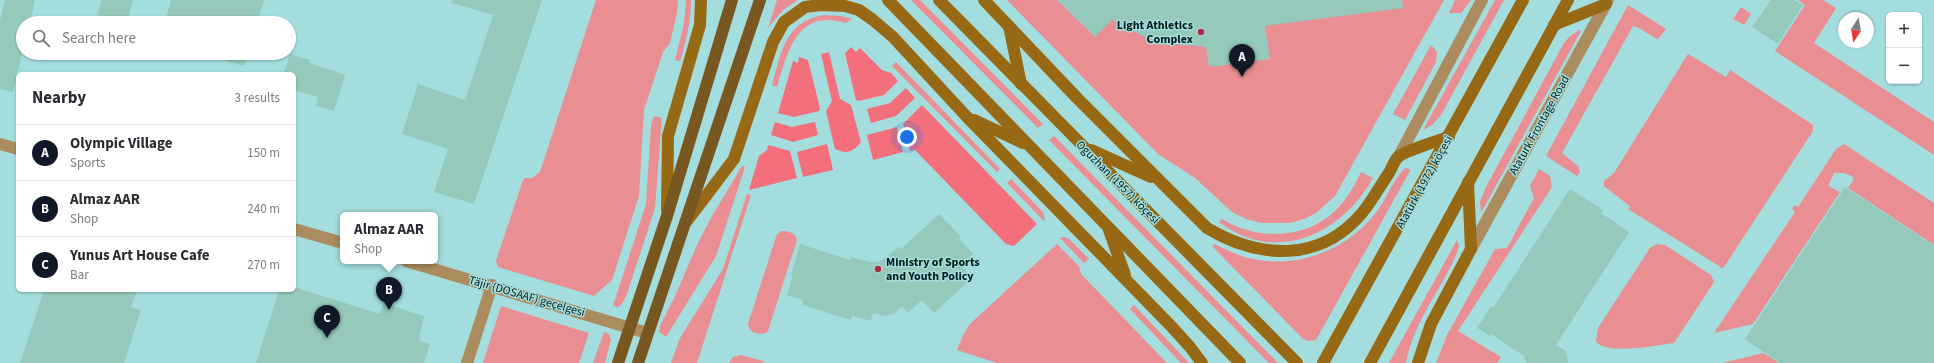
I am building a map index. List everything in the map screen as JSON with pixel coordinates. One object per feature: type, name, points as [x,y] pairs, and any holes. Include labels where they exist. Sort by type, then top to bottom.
[{"type":"main road","points":[[667,216],[668,136],[700,24],[701,0]]},
{"type":"main road","points":[[618,363],[667,216],[732,0]]},
{"type":"main road","points":[[638,363],[647,333],[687,221],[760,0]]},
{"type":"main road","points":[[888,0],[1240,363]]},
{"type":"main road","name":"Oguzhan (1957) köçesi","points":[[939,0],[1297,363]]},
{"type":"main road","points":[[984,0],[1157,179],[1207,228],[1220,236],[1255,249],[1284,251],[1317,244],[1343,231],[1352,224],[1372,199],[1399,156],[1449,137]]},
{"type":"main road","name":"Atatürk (1972) köçesi","points":[[1323,363],[1449,137],[1523,0]]},
{"type":"main road","points":[[1370,363],[1568,0]]},
{"type":"main road","points":[[1554,25],[1607,2]]},
{"type":"main road","points":[[687,221],[734,159],[773,42],[779,30],[793,14],[805,7],[820,4],[845,6],[859,10],[893,37],[966,116],[1181,336],[1202,363]]},
{"type":"main road","points":[[1009,26],[1021,84]]},
{"type":"main road","points":[[966,116],[1031,147]]},
{"type":"main road","points":[[1084,147],[1157,179]]},
{"type":"main road","points":[[1418,363],[1431,324],[1470,249],[1468,182]]},
{"type":"main road","points":[[1107,225],[1126,279]]},
{"type":"street","points":[[1399,156],[1482,0]]},
{"type":"street","name":"Ataturk Frontage Road","points":[[1470,249],[1607,2]]},
{"type":"street","points":[[0,144],[16,148]]},
{"type":"street","points":[[296,230],[340,242]]},
{"type":"street","name":"Täjir (DOSAAF) geçelgesi","points":[[417,264],[492,285],[647,333]]},
{"type":"street","points":[[467,363],[492,285]]},
{"type":"shaded area","points":[[596,0],[678,0],[677,13],[670,43],[663,52],[644,110],[639,196],[612,280],[594,296],[498,267],[496,261],[523,180],[525,178],[532,178],[540,172]]},
{"type":"shaded area","points":[[686,0],[691,0],[690,16],[680,61],[675,60],[684,24]]},
{"type":"shaded area","points":[[777,0],[798,0],[783,10],[768,28]]},
{"type":"shaded area","points":[[911,0],[920,0],[1043,124],[1038,128]]},
{"type":"shaded area","points":[[1007,0],[1444,0],[1335,196],[1316,213],[1304,219],[1290,223],[1261,223],[1246,219],[1232,212],[1195,178],[1158,154]]},
{"type":"shaded area","points":[[1455,0],[1471,0],[1461,13],[1449,13]]},
{"type":"shaded area","points":[[1495,0],[1504,0],[1441,115],[1432,125],[1423,130]]},
{"type":"shaded area","points":[[1798,0],[1823,0],[1836,8],[1814,43],[1934,122],[1934,155],[1775,51],[1805,5]]},
{"type":"shaded area","points":[[1628,5],[1666,29],[1657,39],[1633,26],[1562,153],[1578,166],[1580,172],[1577,176],[1546,156]]},
{"type":"shaded area","points":[[1741,7],[1751,14],[1744,25],[1733,19]]},
{"type":"shaded area","points":[[824,15],[841,16],[852,19],[846,23],[829,20],[816,22],[806,27],[797,36],[791,47],[777,87],[772,85],[782,50],[793,31],[811,18]]},
{"type":"shaded area","points":[[1579,30],[1581,31],[1481,213],[1480,202],[1486,187],[1564,43],[1570,36]]},
{"type":"shaded area","points":[[1431,45],[1437,52],[1436,62],[1405,120],[1393,114]]},
{"type":"shaded area","points":[[851,47],[856,52],[860,48],[882,70],[891,73],[898,81],[884,95],[859,101],[856,100],[845,53]]},
{"type":"shaded area","points":[[829,52],[840,99],[851,105],[861,142],[849,152],[843,152],[835,149],[826,111],[832,101],[821,54]]},
{"type":"shaded area","points":[[1688,54],[1726,77],[1730,70],[1813,125],[1813,131],[1722,268],[1628,209],[1631,207],[1604,186],[1604,181],[1614,173]]},
{"type":"shaded area","points":[[799,57],[808,60],[820,108],[819,111],[794,117],[778,113],[793,61],[798,63]]},
{"type":"shaded area","points":[[896,62],[1000,169],[997,172],[892,66]]},
{"type":"shaded area","points":[[906,88],[915,98],[896,116],[871,123],[867,109],[890,103]]},
{"type":"shaded area","points":[[922,105],[1037,224],[1014,246],[1006,244],[915,150],[910,151],[903,124]]},
{"type":"shaded area","points":[[654,116],[662,118],[655,208],[627,294],[622,304],[618,307],[613,306],[646,204],[651,125]]},
{"type":"shaded area","points":[[775,122],[792,127],[815,122],[818,135],[793,142],[771,135]]},
{"type":"shaded area","points":[[897,127],[903,152],[873,160],[867,135]]},
{"type":"shaded area","points":[[1054,136],[1278,363],[1269,363],[1049,140]]},
{"type":"shaded area","points":[[827,144],[833,170],[803,177],[797,152]]},
{"type":"shaded area","points":[[1844,144],[1934,203],[1934,245],[1848,188],[1854,179],[1852,176],[1844,173],[1834,173],[1829,184],[1830,187],[1840,192],[1753,324],[1714,333],[1795,212],[1792,209],[1795,205],[1798,207],[1836,149]]},
{"type":"shaded area","points":[[768,145],[790,151],[797,178],[749,190],[759,156],[767,150]]},
{"type":"shaded area","points":[[742,166],[745,167],[716,256],[666,337],[659,332],[660,326],[676,294],[698,243],[712,216]]},
{"type":"shaded area","points":[[1405,168],[1410,169],[1410,171],[1316,340],[1307,341],[1302,338],[1213,247],[1214,244],[1244,257],[1266,261],[1301,259],[1318,254],[1349,238],[1363,227],[1375,214],[1400,173]]},
{"type":"shaded area","points":[[1539,169],[1550,176],[1552,187],[1458,331],[1501,357],[1497,363],[1436,363],[1447,335],[1495,249],[1507,248],[1534,198],[1530,186]]},
{"type":"shaded area","points":[[1361,172],[1373,178],[1360,198],[1343,215],[1325,228],[1305,238],[1284,242],[1263,241],[1241,235],[1219,222],[1222,219],[1237,227],[1253,232],[1270,234],[1303,230],[1332,214],[1347,198]]},
{"type":"shaded area","points":[[1011,179],[1043,212],[1044,221],[1007,183]]},
{"type":"shaded area","points":[[747,194],[751,195],[697,363],[671,363],[680,338],[723,269]]},
{"type":"shaded area","points":[[782,231],[792,233],[797,240],[768,331],[760,334],[754,333],[748,324],[777,234]]},
{"type":"shaded area","points":[[1064,237],[1069,239],[1089,259],[1084,263],[1060,238]]},
{"type":"shaded area","points":[[1457,240],[1459,246],[1457,253],[1451,267],[1421,320],[1406,363],[1389,363]]},
{"type":"shaded area","points":[[1057,244],[1079,266],[1081,274],[1167,363],[997,363],[957,350],[963,335],[970,324]]},
{"type":"shaded area","points":[[1657,244],[1665,245],[1711,275],[1714,282],[1674,343],[1620,349],[1609,348],[1601,345],[1596,341],[1598,328],[1650,248]]},
{"type":"shaded area","points":[[1134,305],[1189,363],[1181,363],[1130,309]]},
{"type":"shaded area","points":[[501,306],[589,333],[579,363],[483,363]]},
{"type":"shaded area","points":[[604,332],[609,334],[611,340],[605,363],[593,363]]},
{"type":"shaded area","points":[[1763,353],[1779,363],[1722,363]]},
{"type":"shaded area","points":[[741,355],[763,361],[764,363],[729,363],[733,357]]},
{"type":"building","points":[[5,0],[35,0],[32,16],[16,16],[16,60],[21,60],[18,72],[16,72],[13,92],[0,89],[0,20]]},
{"type":"building","points":[[102,0],[133,0],[129,16],[97,15]]},
{"type":"building","points":[[171,0],[264,0],[259,16],[167,16]]},
{"type":"building","points":[[452,0],[542,0],[474,204],[434,192],[448,149],[402,134],[418,84],[465,100],[493,15],[452,3]]},
{"type":"building","name":"Light Athletics Complex","points":[[1057,0],[1402,0],[1403,8],[1265,26],[1270,59],[1209,67],[1206,47],[1176,44],[1143,36],[1112,20],[1095,37]]},
{"type":"building","points":[[1771,0],[1794,0],[1803,5],[1778,44],[1752,27]]},
{"type":"building","points":[[296,56],[310,60],[310,63],[345,75],[334,111],[316,106],[318,97],[296,91],[296,72],[285,72],[288,60],[296,60]]},
{"type":"building","points":[[223,60],[246,60],[244,66]]},
{"type":"building","points":[[1845,187],[1934,246],[1934,363],[1780,363],[1745,339]]},
{"type":"building","points":[[1570,189],[1603,210],[1601,213],[1629,232],[1556,345],[1566,351],[1568,363],[1526,363],[1524,356],[1491,334],[1490,336],[1477,328],[1491,306],[1493,308]]},
{"type":"building","name":"Ministry of Sports and Youth Policy","points":[[939,214],[961,237],[959,238],[973,254],[961,265],[972,278],[934,313],[922,300],[908,313],[902,306],[894,314],[884,316],[873,313],[871,321],[852,316],[851,320],[802,305],[803,300],[787,295],[800,244],[850,260],[851,257],[869,262],[877,262],[884,259],[899,247],[901,249]]},
{"type":"building","points":[[296,288],[380,314],[383,303],[424,316],[419,340],[430,344],[424,363],[256,363],[278,292],[296,292]]},
{"type":"building","points":[[43,292],[136,292],[131,307],[141,310],[124,363],[20,363]]},
{"type":"place","name":"Light Athletics Complex","points":[[1201,32]]},
{"type":"place","name":"Olympic Village","points":[[1242,77]]},
{"type":"place","name":"Ministry of Sports and Youth Policy","points":[[878,269]]},
{"type":"place","name":"Almaz AAR","points":[[389,310]]},
{"type":"place","name":"Yunus Art House Cafe","points":[[327,338]]}]
